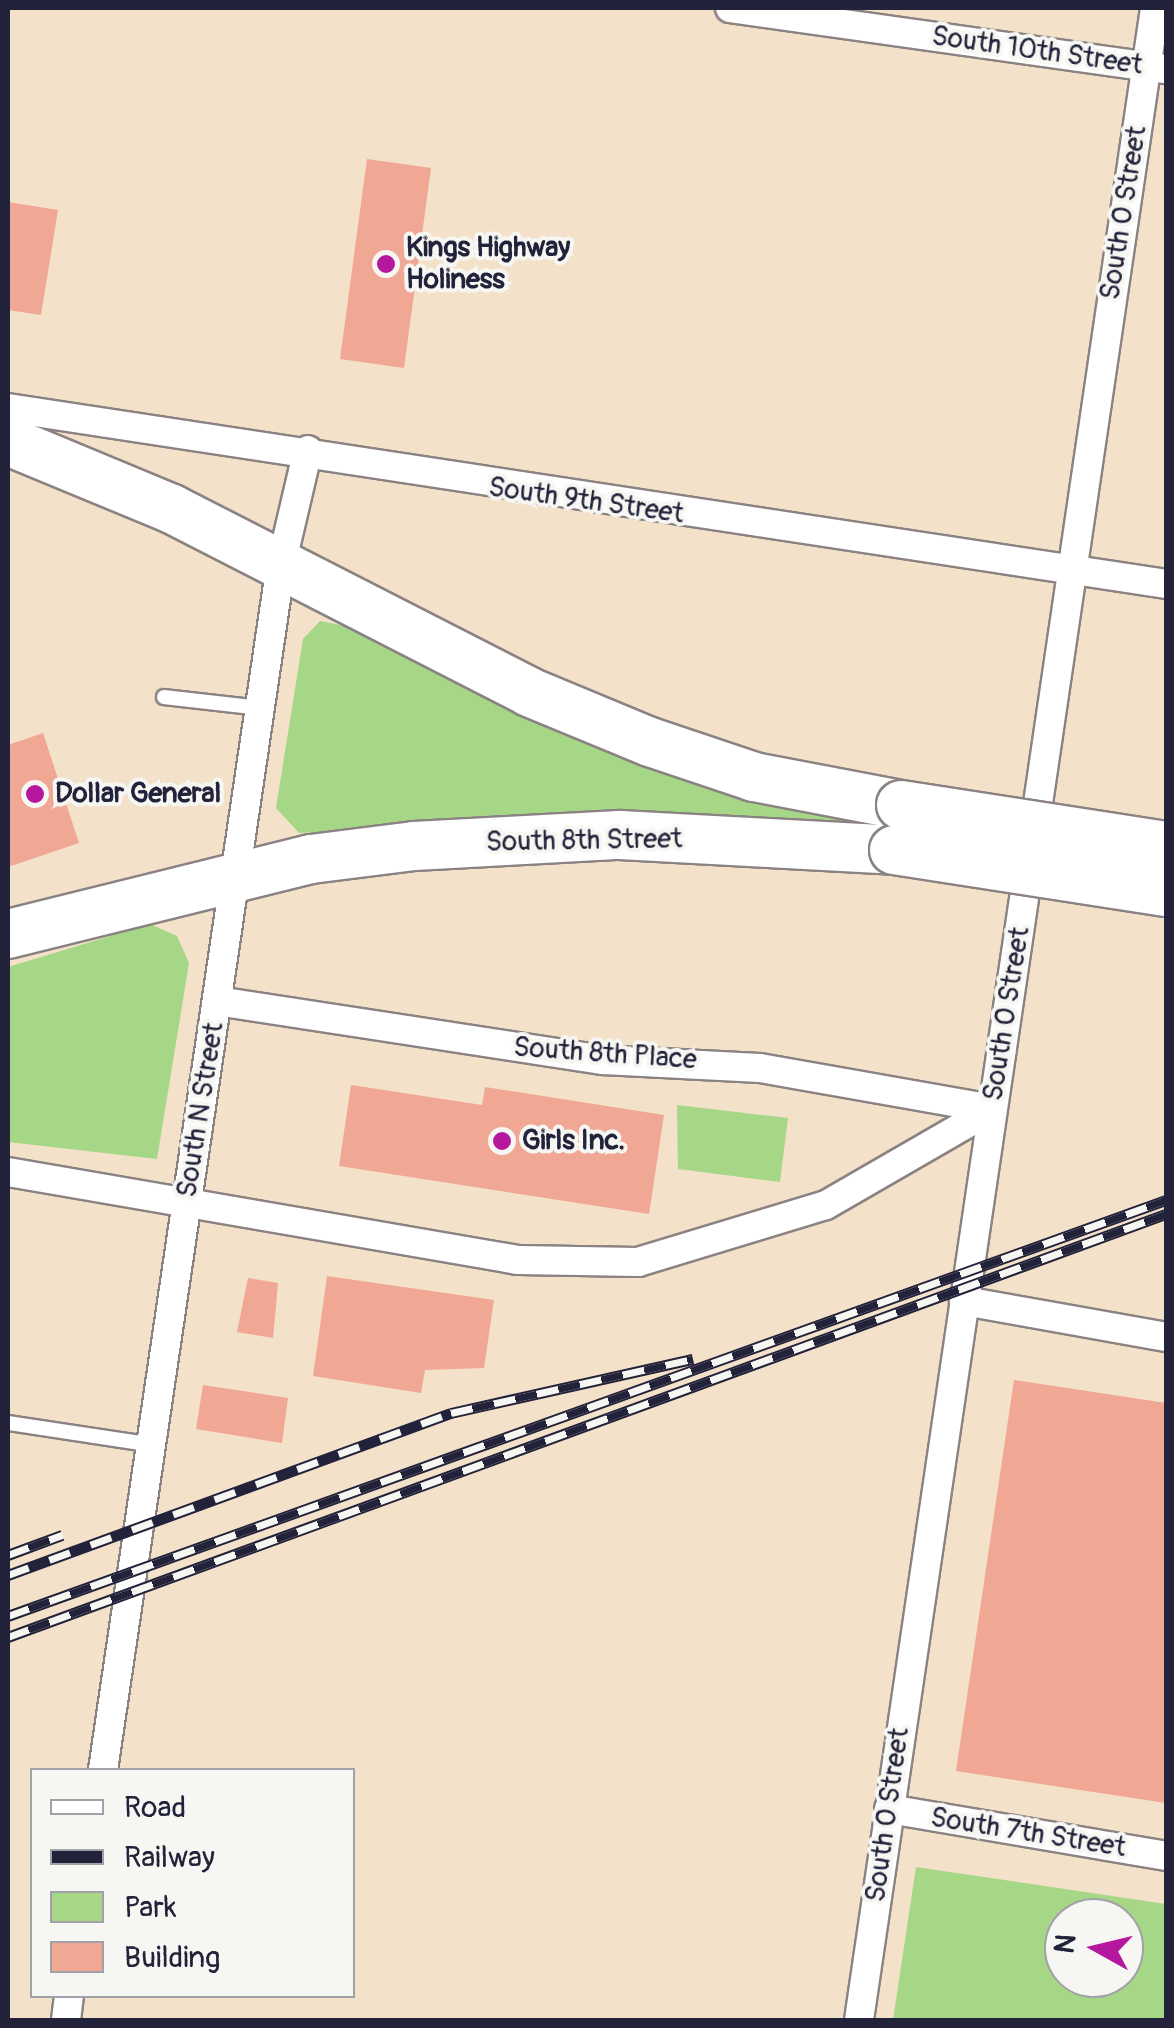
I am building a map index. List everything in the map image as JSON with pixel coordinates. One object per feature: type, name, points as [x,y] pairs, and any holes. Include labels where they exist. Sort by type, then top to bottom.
[{"type":"highway","points":[[8,441],[280,565],[650,742],[898,828],[1166,846]]},
{"type":"highway","name":"South 8th Street","points":[[8,934],[236,877],[414,846],[620,836],[898,828],[1166,892]]},
{"type":"street","name":"South 10th Street","points":[[730,8],[1156,67]]},
{"type":"street","name":"South O Street","points":[[859,2020],[992,1110],[1156,67],[1155,8]]},
{"type":"street","name":"South 9th Street","points":[[8,408],[308,450],[498,489],[1166,584]]},
{"type":"street","name":"South N Street","points":[[103,1768],[280,565],[308,450]]},
{"type":"street","name":"South 8th Place","points":[[217,1001],[603,1060],[760,1068],[992,1110]]},
{"type":"street","points":[[8,1172],[187,1198],[518,1260],[638,1262],[826,1205],[992,1110]]},
{"type":"street","points":[[964,1301],[1166,1337]]},
{"type":"street","name":"South 7th Street","points":[[888,1810],[1166,1856]]},
{"type":"lane","points":[[164,697],[260,708]]},
{"type":"lane","points":[[8,1423],[152,1445]]},
{"type":"green space","points":[[320,621],[361,629],[863,828],[499,822],[299,833],[276,808],[303,639]]},
{"type":"green space","points":[[150,924],[177,936],[189,963],[157,1159],[8,1142],[8,967]]},
{"type":"green space","points":[[677,1105],[788,1118],[780,1182],[678,1169]]},
{"type":"green space","points":[[916,1867],[1125,1898],[1044,1898],[1044,1998],[1144,1998],[1144,1901],[1166,1904],[1166,2020],[893,2020]]},
{"type":"building","name":"Kings Highway Holiness","points":[[367,159],[431,168],[404,368],[340,359]]},
{"type":"building","points":[[8,202],[58,210],[41,315],[8,310]]},
{"type":"building","name":"Dollar General","points":[[43,733],[79,843],[8,867],[8,745]]},
{"type":"building","name":"Girls Inc.","points":[[351,1085],[482,1105],[485,1087],[664,1115],[649,1214],[339,1166]]},
{"type":"building","points":[[327,1276],[494,1300],[484,1368],[425,1370],[421,1393],[313,1376]]},
{"type":"building","points":[[248,1278],[278,1283],[273,1338],[237,1332]]},
{"type":"building","points":[[1014,1380],[1166,1403],[1166,1803],[956,1771]]},
{"type":"building","points":[[203,1385],[288,1398],[282,1443],[196,1429]]},
{"type":"railway","points":[[8,1616],[1166,1200]]},
{"type":"railway","points":[[8,1637],[1166,1214]]},
{"type":"railway","points":[[8,1575],[451,1413],[693,1359]]},
{"type":"railway","points":[[8,1555],[62,1535]]},
{"type":"place","name":"Kings Highway Holiness","points":[[386,264]]},
{"type":"place","name":"Dollar General","points":[[35,794]]},
{"type":"place","name":"Girls Inc.","points":[[502,1141]]}]
